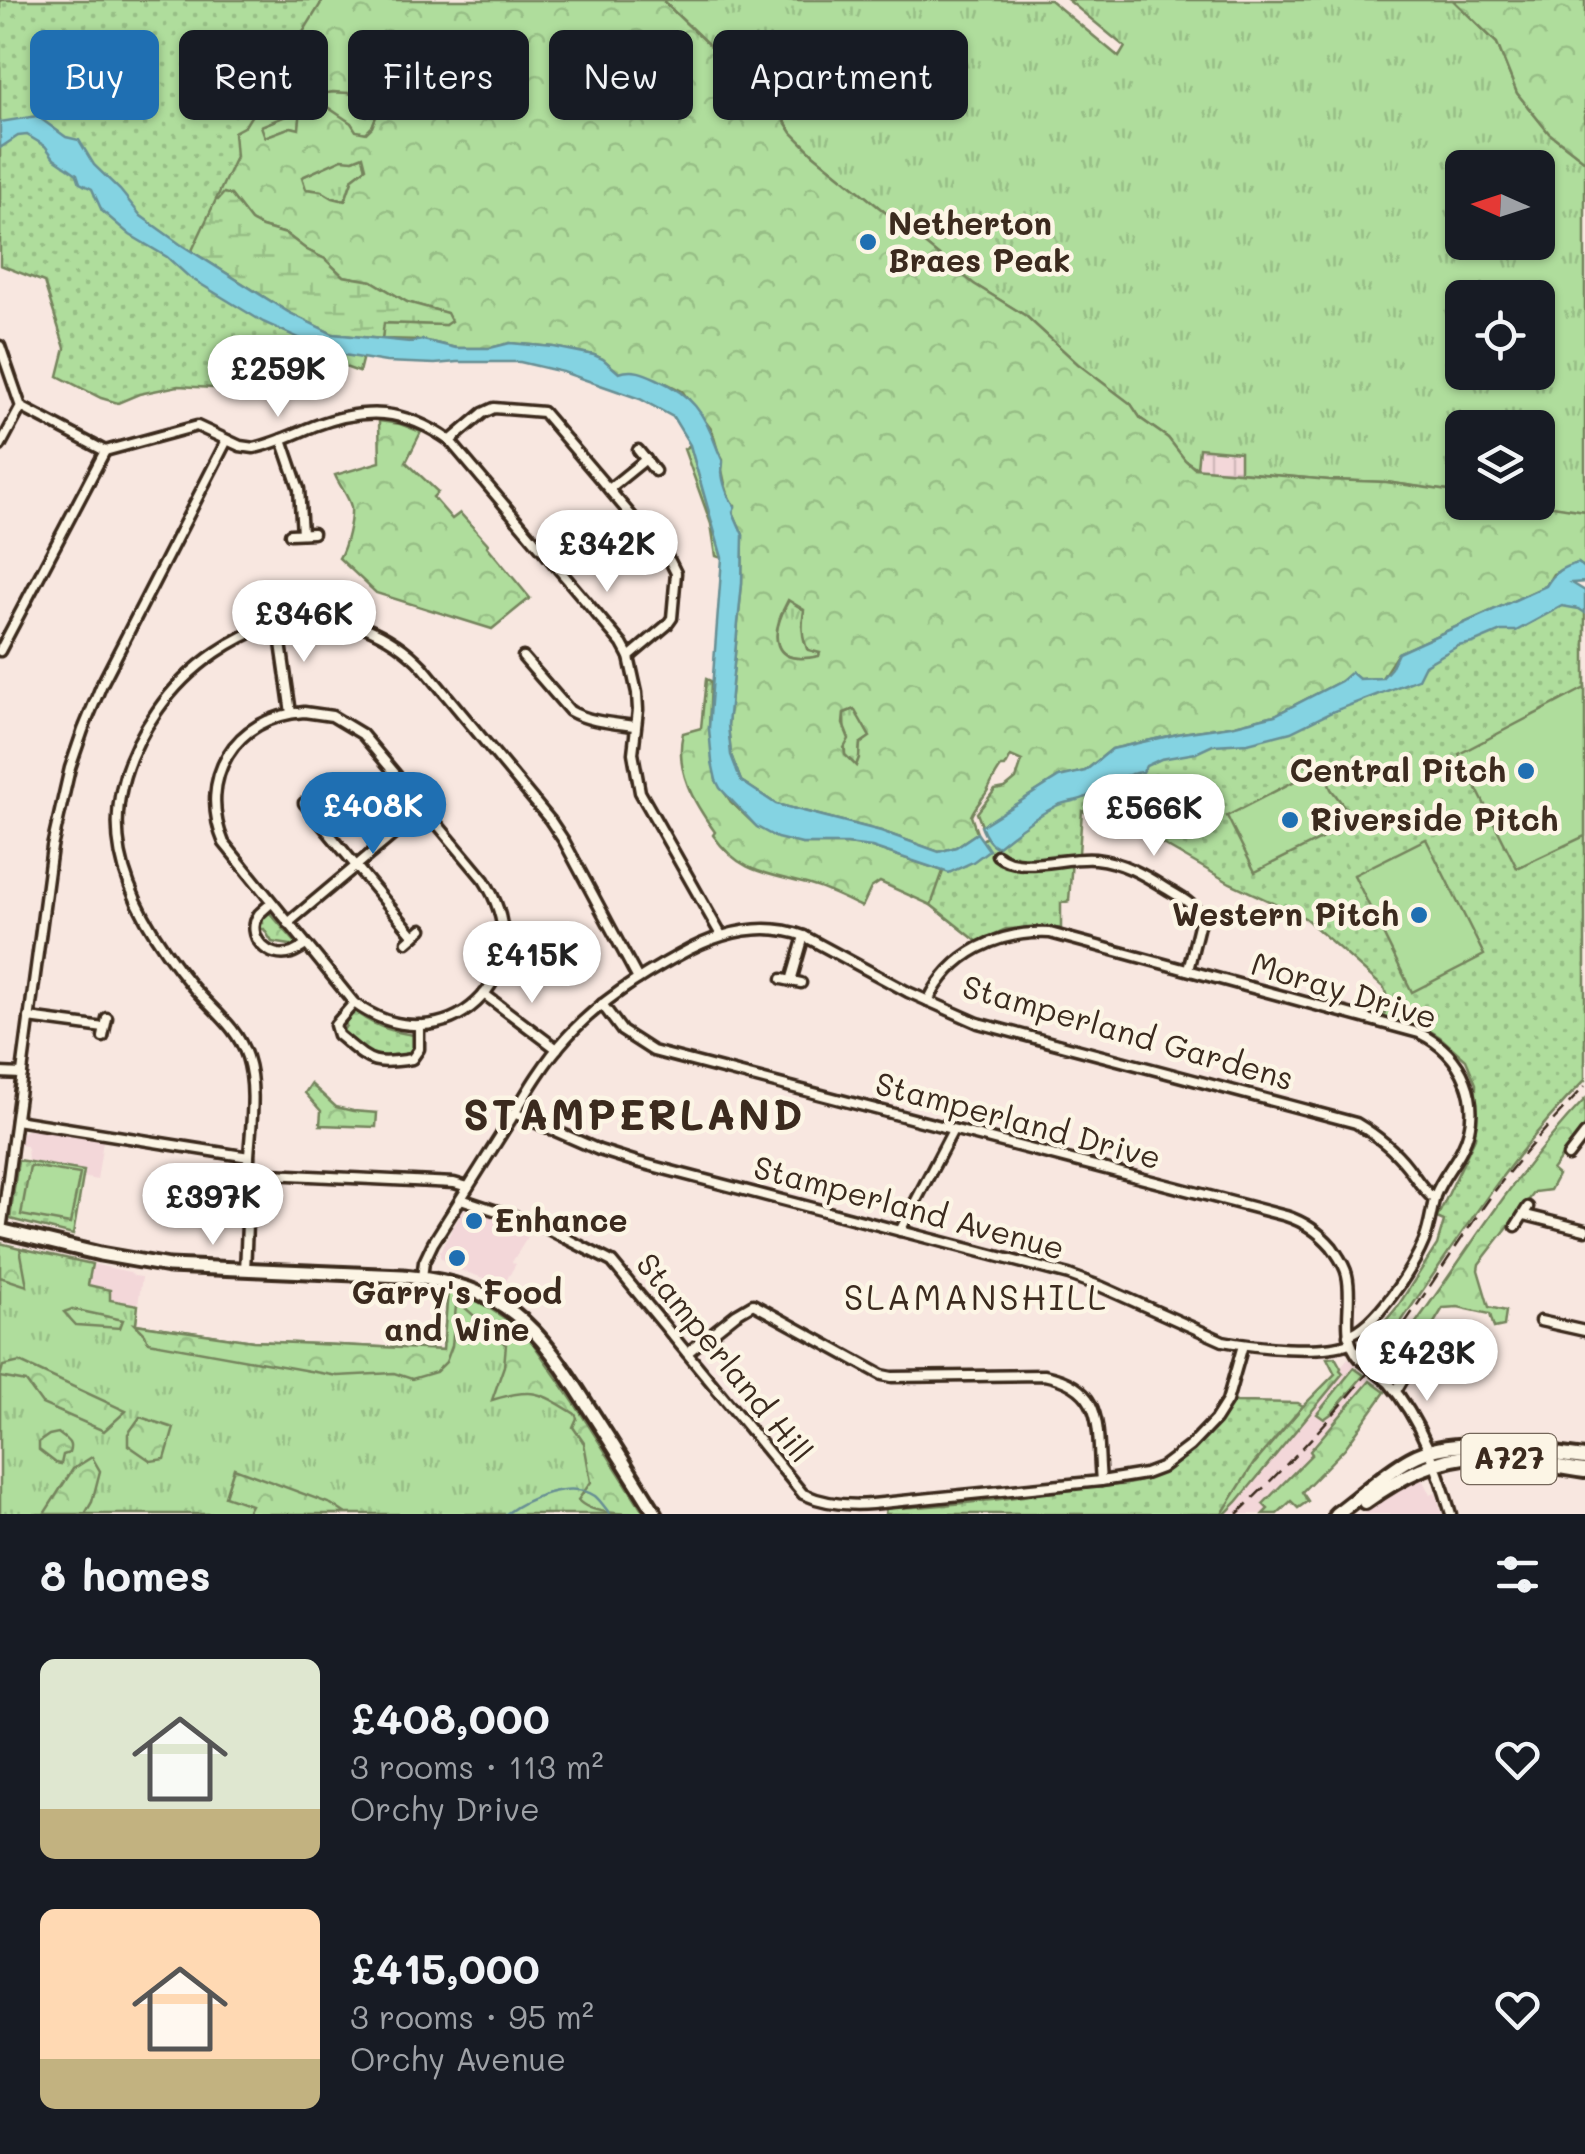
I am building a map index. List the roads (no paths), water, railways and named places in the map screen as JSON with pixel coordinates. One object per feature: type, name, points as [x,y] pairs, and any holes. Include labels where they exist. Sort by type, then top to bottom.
[{"type":"main road","points":[[1,1231],[148,1263],[422,1278],[480,1292],[534,1330],[570,1378],[656,1514]]},
{"type":"main road","name":"A727","points":[[1348,1514],[1447,1446],[1474,1444],[1585,1458]]},
{"type":"main road","name":"A727","points":[[1336,1514],[1396,1468],[1431,1458],[1489,1456],[1585,1471]]},
{"type":"street","points":[[0,346],[21,407],[105,451],[191,426],[254,448],[342,416],[361,413],[399,415],[450,440],[606,623],[628,657],[637,693],[633,752],[640,792],[721,935]]},
{"type":"street","points":[[0,446],[21,407]]},
{"type":"street","points":[[450,440],[494,408],[543,412],[670,561],[676,573],[672,618],[628,657]]},
{"type":"street","points":[[282,439],[299,489],[302,533]]},
{"type":"street","points":[[1,1231],[61,802],[82,730],[102,684],[227,440]]},
{"type":"street","points":[[638,450],[655,471]]},
{"type":"street","points":[[0,651],[105,451]]},
{"type":"street","points":[[609,489],[646,460]]},
{"type":"street","points":[[290,534],[312,533]]},
{"type":"street","points":[[245,1270],[252,1088],[247,1057],[235,1031],[189,983],[146,919],[123,870],[117,845],[116,816],[134,748],[170,693],[210,656],[278,622],[314,618],[353,624],[384,636],[415,659],[550,820],[638,979]]},
{"type":"street","points":[[278,622],[290,713]]},
{"type":"street","points":[[523,658],[570,711],[635,726]]},
{"type":"street","points":[[290,713],[327,715],[362,734],[424,809],[484,880],[498,904],[504,926],[503,952],[500,966],[484,994],[466,1010],[448,1020],[393,1024],[354,1003],[224,843],[213,802],[215,786],[223,762],[242,737],[267,720],[290,713]]},
{"type":"street","points":[[304,803],[410,939],[422,929]]},
{"type":"street","points":[[288,923],[424,809]]},
{"type":"street","points":[[997,856],[1024,865],[1072,854],[1124,865],[1157,883],[1198,911],[1201,920],[1188,970]]},
{"type":"street","points":[[271,903],[256,920],[254,929],[260,944],[268,951],[283,954],[306,946]]},
{"type":"street","name":"Stamperland Gardens","points":[[422,1278],[428,1253],[557,1048],[602,1004],[638,979],[689,949],[734,931],[788,931],[978,1022],[1356,1123],[1395,1152],[1434,1199]]},
{"type":"street","name":"Moray Drive","points":[[928,1001],[946,972],[968,952],[1004,936],[1050,933],[1419,1033],[1448,1052],[1459,1066],[1472,1105],[1464,1145],[1434,1199],[1430,1226],[1416,1260],[1382,1307],[1349,1339]]},
{"type":"street","points":[[791,981],[804,936]]},
{"type":"street","points":[[484,994],[557,1048]]},
{"type":"street","points":[[354,1003],[335,1025],[336,1030],[368,1060],[412,1058],[419,1049],[419,1025]]},
{"type":"street","name":"Stamperland Drive","points":[[602,1004],[622,1031],[653,1051],[1305,1223],[1326,1240],[1347,1272],[1349,1339]]},
{"type":"street","points":[[29,1018],[105,1028]]},
{"type":"street","points":[[0,1073],[22,1074]]},
{"type":"street","name":"Stamperland Avenue","points":[[514,1113],[637,1162],[1069,1275],[1222,1342],[1327,1348],[1349,1339]]},
{"type":"street","points":[[16,1120],[249,1158]]},
{"type":"street","points":[[900,1231],[952,1130]]},
{"type":"street","points":[[1568,1156],[1585,1134]]},
{"type":"street","points":[[249,1174],[454,1183],[468,1187]]},
{"type":"street","name":"Stamperland Hill","points":[[461,1199],[542,1226],[615,1264],[804,1494],[821,1500],[858,1506],[1145,1474],[1190,1446],[1216,1420],[1243,1345]]},
{"type":"street","points":[[1516,1226],[1526,1211],[1585,1230]]},
{"type":"street","points":[[687,1353],[754,1304],[882,1375],[1061,1378],[1081,1390],[1094,1408],[1101,1481]]},
{"type":"street","points":[[1540,1321],[1585,1331]]},
{"type":"street","points":[[1392,1387],[1429,1336]]},
{"type":"street","points":[[1349,1339],[1361,1360],[1392,1387],[1410,1412],[1452,1514]]},
{"type":"street","points":[[1421,1350],[1453,1354]]},
{"type":"water","points":[[30,117],[79,140],[94,165],[141,216],[288,312],[333,334],[423,340],[456,348],[490,348],[510,343],[554,347],[594,355],[619,373],[643,373],[679,391],[702,415],[712,435],[723,462],[724,484],[743,535],[728,725],[731,755],[741,781],[776,804],[881,831],[939,852],[956,847],[977,833],[989,850],[949,873],[872,847],[802,844],[777,838],[757,827],[720,788],[712,762],[709,728],[722,558],[690,445],[673,417],[640,399],[563,372],[520,362],[386,362],[332,353],[263,322],[130,235],[102,211],[92,189],[80,183],[77,174],[54,158],[45,146],[27,135],[18,136],[0,148],[0,122]]},
{"type":"water","points":[[1578,563],[1585,568],[1585,582],[1572,583],[1585,591],[1585,613],[1562,606],[1516,631],[1501,631],[1458,646],[1425,665],[1418,679],[1291,732],[1248,743],[1213,745],[1196,753],[1161,759],[1146,766],[1143,772],[1056,806],[997,847],[981,826],[1059,777],[1085,771],[1112,749],[1275,715],[1351,672],[1359,679],[1382,678],[1398,653],[1546,586],[1559,570]]},
{"type":"waterway","points":[[506,1514],[536,1497],[561,1490],[585,1491],[595,1496],[610,1514]]},
{"type":"railway","points":[[1237,1514],[1361,1381],[1509,1172],[1585,1086]]},
{"type":"place","name":"Netherton Braes Peak","points":[[868,242]]},
{"type":"place","name":"Central Pitch","points":[[1526,771]]},
{"type":"place","name":"Riverside Pitch","points":[[1290,820]]},
{"type":"place","name":"Western Pitch","points":[[1419,915]]},
{"type":"place","name":"Enhance","points":[[474,1221]]},
{"type":"place","name":"Garry's Food and Wine","points":[[457,1258]]},
{"type":"district","name":"STAMPERLAND","points":[[634,1115]]},
{"type":"district","name":"SLAMANSHILL","points":[[976,1298]]}]
